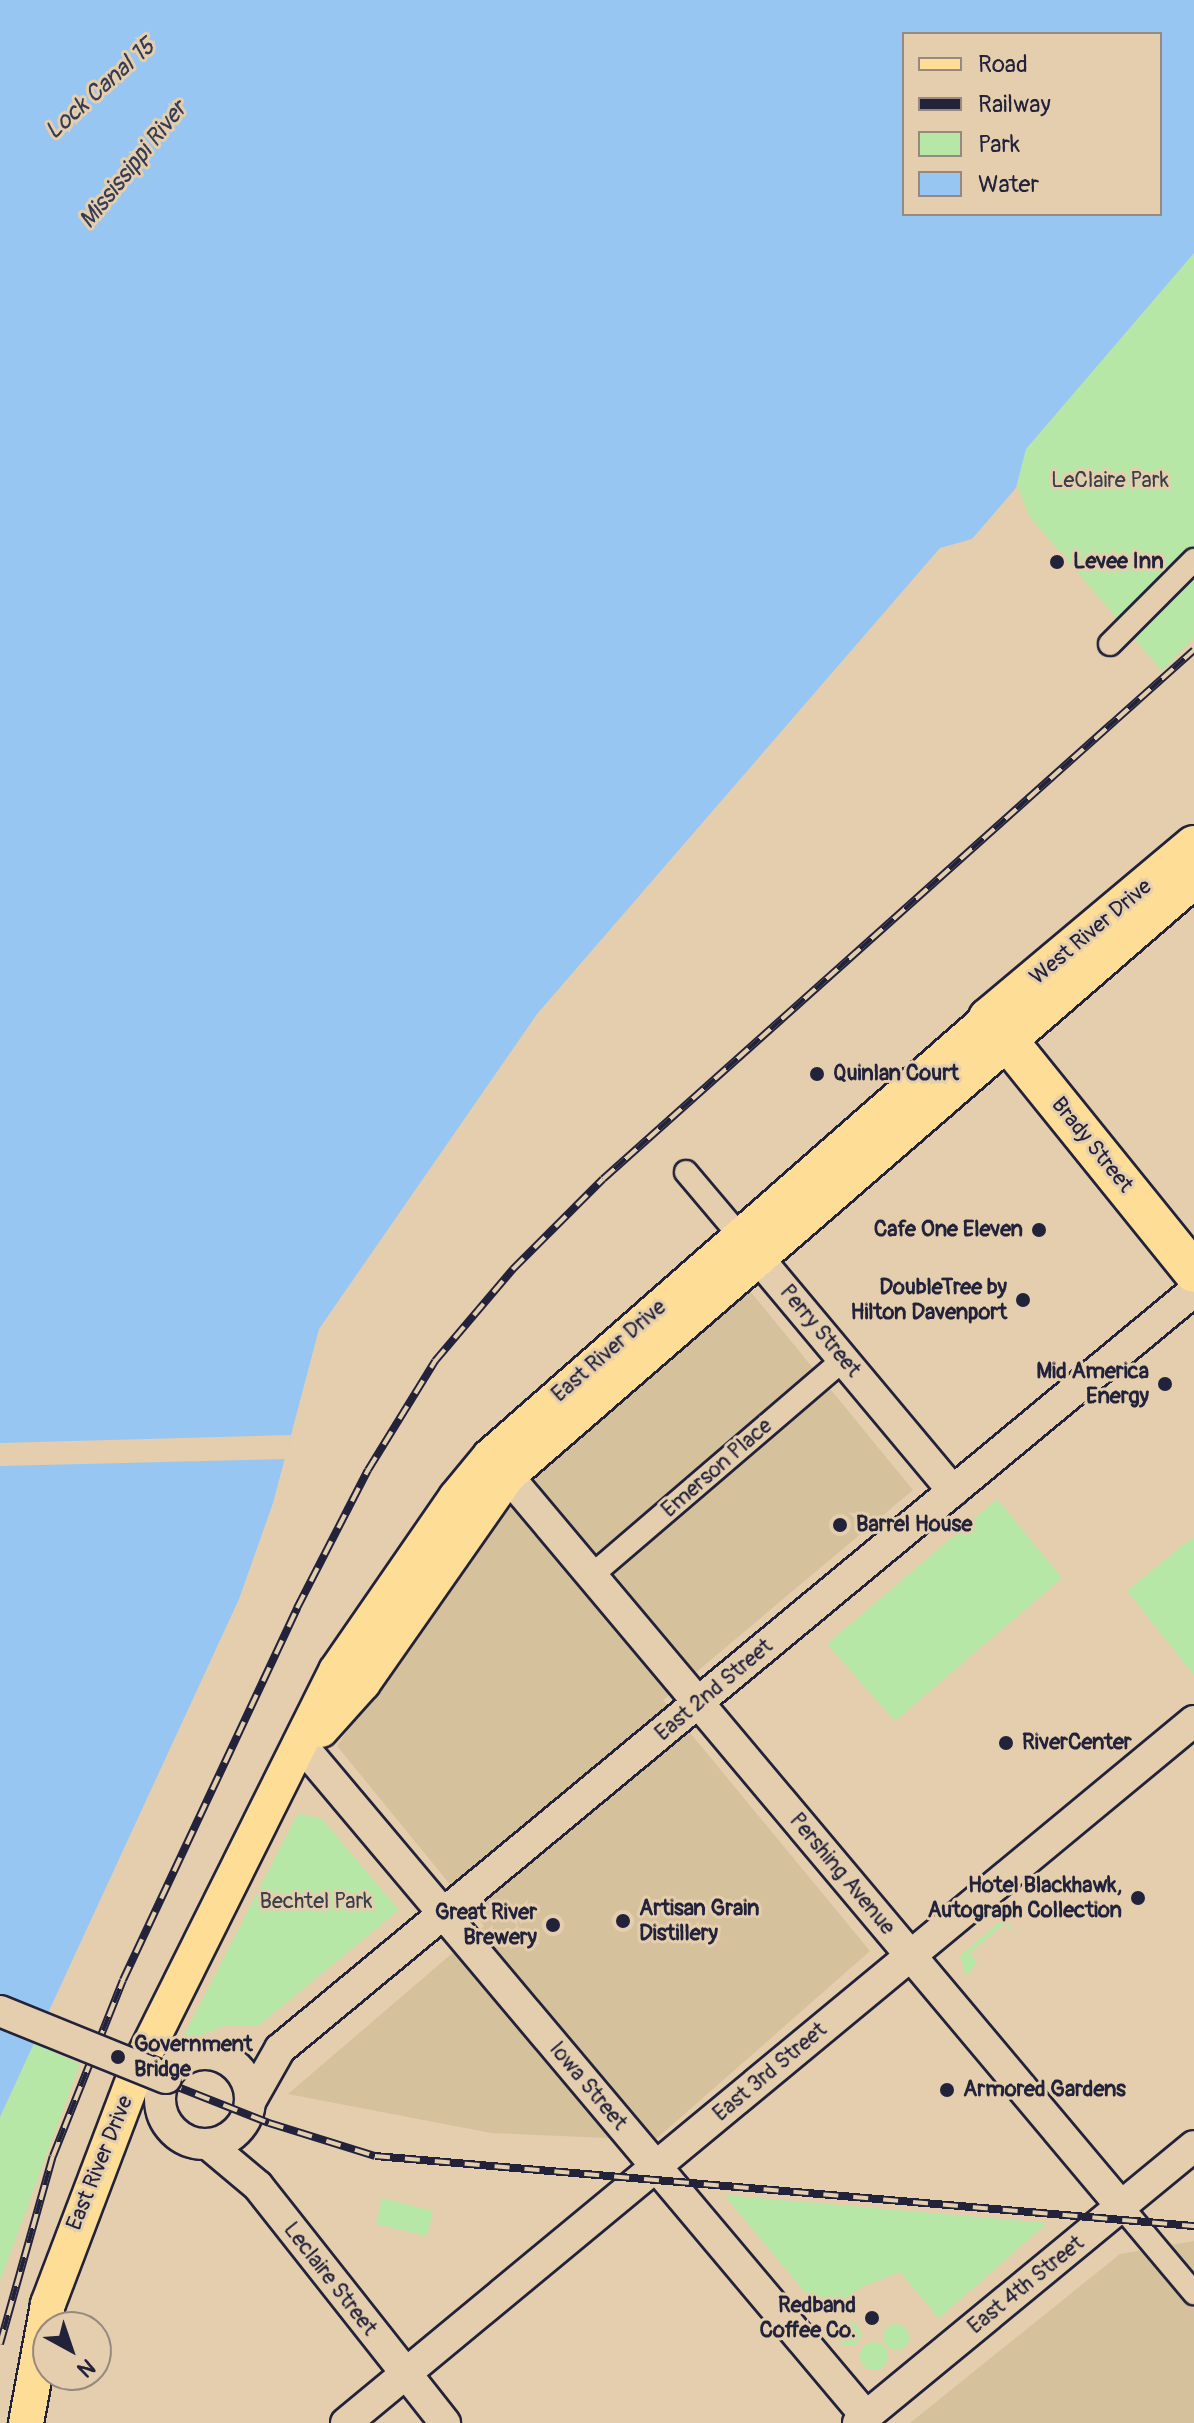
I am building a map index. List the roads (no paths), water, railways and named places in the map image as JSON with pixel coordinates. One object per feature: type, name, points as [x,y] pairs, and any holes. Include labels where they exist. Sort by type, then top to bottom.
[{"type":"highway","name":"West River Drive","points":[[998,1028],[1194,846]]},
{"type":"highway","name":"Brady Street","points":[[998,1028],[1194,1272]]},
{"type":"main road","name":"West River Drive","points":[[998,1028],[1194,881]]},
{"type":"main road","name":"East River Drive","points":[[26,2423],[48,2304],[131,2084],[304,1748],[363,1683],[499,1466],[998,1028]]},
{"type":"street","points":[[1110,644],[1194,560]]},
{"type":"street","name":"Perry Street","points":[[686,1172],[953,1491]]},
{"type":"street","name":"East 2nd Street","points":[[248,2111],[280,2049],[1194,1291]]},
{"type":"street","name":"Emerson Place","points":[[591,1576],[843,1360]]},
{"type":"street","name":"Pershing Avenue","points":[[499,1466],[1194,2293]]},
{"type":"street","name":"East 3rd Street","points":[[346,2423],[1194,1721]]},
{"type":"street","name":"Iowa Street","points":[[304,1748],[656,2166],[865,2421]]},
{"type":"street","points":[[0,2011],[166,2078]]},
{"type":"street","points":[[248,2111],[208,2144],[182,2138],[168,2125],[160,2103],[166,2078],[200,2055],[231,2062],[280,2049]]},
{"type":"street","points":[[231,2062],[248,2111],[258,2186]]},
{"type":"street","name":"Leclaire Street","points":[[208,2144],[258,2186],[445,2423]]},
{"type":"street","name":"East 4th Street","points":[[865,2421],[1194,2146]]},
{"type":"water","points":[[0,0],[1194,0],[1194,253],[1026,449],[1016,488],[972,539],[940,548],[537,1014],[319,1329],[273,1503],[239,1599],[0,2117]]},
{"type":"railway","points":[[0,2344],[53,2156],[123,1980],[297,1608],[368,1470],[435,1361],[513,1269],[603,1179],[1194,650]]},
{"type":"railway","points":[[0,2017],[269,2123],[375,2156],[1194,2226]]},
{"type":"place","name":"Levee Inn","points":[[1057,562]]},
{"type":"place","name":"Quinlan Court","points":[[817,1074]]},
{"type":"place","name":"Cafe One Eleven","points":[[1039,1230]]},
{"type":"place","name":"DoubleTree by Hilton Davenport","points":[[1023,1300]]},
{"type":"place","name":"Mid America Energy","points":[[1165,1384]]},
{"type":"place","name":"Barrel House","points":[[840,1525]]},
{"type":"place","name":"RiverCenter","points":[[1006,1743]]},
{"type":"place","name":"Hotel Blackhawk, Autograph Collection","points":[[1138,1898]]},
{"type":"place","name":"Artisan Grain Distillery","points":[[623,1921]]},
{"type":"place","name":"Great River Brewery","points":[[553,1925]]},
{"type":"place","name":"Government Bridge","points":[[118,2057]]},
{"type":"place","name":"Armored Gardens","points":[[947,2090]]},
{"type":"place","name":"Redband Coffee Co.","points":[[872,2318]]},
{"type":"water label","name":"Lock Canal 15","points":[[100,89]]},
{"type":"water label","name":"Mississippi River","points":[[133,165]]},
{"type":"park label","name":"LeClaire Park","points":[[1110,481]]},
{"type":"park label","name":"Bechtel Park","points":[[316,1902]]}]
